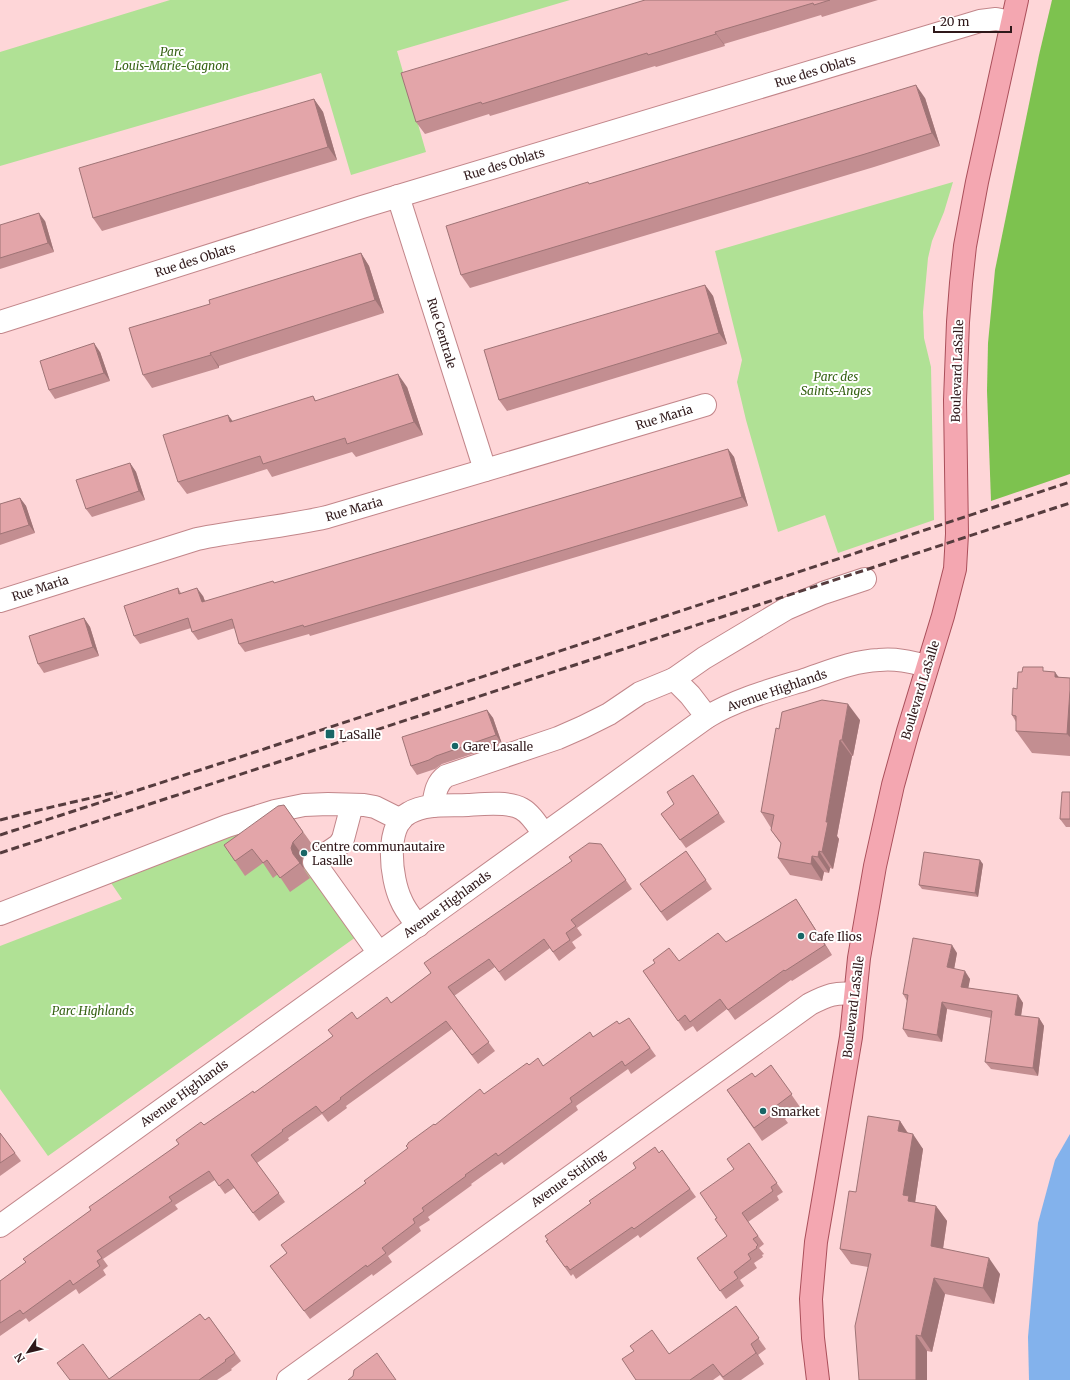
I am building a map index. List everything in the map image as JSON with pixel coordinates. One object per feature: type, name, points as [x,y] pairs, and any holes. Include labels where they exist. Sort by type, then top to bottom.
[{"type":"main road","name":"Boulevard LaSalle","points":[[818,1380],[813,1338],[812,1312],[813,1261],[819,1218],[851,1037],[859,958],[877,858],[897,772],[917,697],[955,569],[957,550],[955,393],[958,322],[964,252],[977,182],[1017,0]]},
{"type":"street","name":"Rue des Oblats","points":[[0,322],[398,196],[980,21],[996,19],[1012,22]]},
{"type":"street","name":"Rue Centrale","points":[[398,196],[485,470]]},
{"type":"street","name":"Rue Maria","points":[[0,601],[197,539],[221,534],[301,523],[327,517],[705,405]]},
{"type":"street","points":[[433,806],[440,780],[446,776],[558,738],[609,714],[640,693],[674,679],[704,658],[786,609],[865,579]]},
{"type":"street","name":"Avenue Highlands","points":[[0,1226],[707,717],[740,701],[849,666],[877,660],[891,659],[908,661],[927,666]]},
{"type":"street","points":[[674,679],[690,695],[707,717]]},
{"type":"street","points":[[418,926],[400,900],[394,876],[392,859],[392,844],[397,828],[401,820],[408,813],[433,806],[502,804],[514,806],[526,812],[544,834]]},
{"type":"street","points":[[0,914],[227,826],[304,805],[352,805],[376,807],[401,820]]},
{"type":"street","points":[[352,805],[339,845],[314,862],[379,953]]},
{"type":"street","name":"Avenue Stirling","points":[[288,1380],[810,1004],[831,994],[842,992],[855,994]]},
{"type":"green space","name":"Parc Louis-Marie-Gagnon","points":[[170,0],[570,0],[397,51],[426,152],[351,175],[321,73],[0,166],[0,52]]},
{"type":"green space","points":[[1052,0],[1070,0],[1070,474],[991,501],[987,391],[988,343],[995,270],[1039,55]]},
{"type":"green space","name":"Parc des Saints-Anges","points":[[953,182],[944,212],[932,241],[928,258],[923,312],[924,338],[931,367],[934,520],[838,553],[825,515],[778,532],[746,420],[737,382],[742,360],[715,251]]},
{"type":"green space","name":"Parc Highlands","points":[[293,818],[370,927],[48,1156],[0,1089],[0,946],[122,899],[109,880],[200,847]]},
{"type":"water","points":[[1070,1134],[1070,1380],[1029,1380],[1028,1337],[1038,1223],[1055,1160]]},
{"type":"building","points":[[645,0],[830,0],[814,5],[813,3],[715,32],[716,34],[648,55],[647,53],[482,104],[481,102],[416,122],[401,73]]},
{"type":"building","points":[[916,85],[932,133],[461,275],[446,226],[588,182],[589,184]]},
{"type":"building","points":[[314,99],[328,147],[93,218],[79,168]]},
{"type":"building","points":[[39,213],[48,243],[0,258],[0,225]]},
{"type":"building","points":[[361,253],[375,300],[210,353],[211,355],[143,375],[129,328],[210,304],[209,300]]},
{"type":"building","points":[[705,285],[719,333],[499,400],[484,350]]},
{"type":"building","points":[[94,343],[104,373],[49,390],[40,361]]},
{"type":"building","points":[[398,374],[414,422],[347,444],[345,438],[263,464],[260,456],[178,482],[163,435],[228,415],[230,422],[313,396],[315,401]]},
{"type":"building","points":[[728,449],[742,497],[304,627],[303,625],[239,644],[232,619],[192,632],[188,618],[134,636],[124,606],[178,588],[179,594],[197,588],[202,602],[273,581],[274,583]]},
{"type":"building","points":[[130,463],[139,491],[86,509],[76,480]]},
{"type":"building","points":[[20,498],[29,525],[0,534],[0,504]]},
{"type":"building","points":[[84,618],[93,647],[38,664],[29,636]]},
{"type":"building","points":[[1023,667],[1043,667],[1043,671],[1055,672],[1055,677],[1070,678],[1067,734],[1016,731],[1016,716],[1012,715],[1013,688],[1017,689],[1018,672],[1022,672]]},
{"type":"building","points":[[822,700],[848,704],[842,740],[840,740],[822,852],[819,851],[818,857],[812,856],[811,864],[778,858],[781,843],[771,830],[774,815],[761,812],[776,728],[779,729],[782,712]]},
{"type":"building","points":[[487,710],[496,735],[411,766],[402,737]]},
{"type":"building","points":[[693,775],[719,813],[680,840],[661,814],[674,804],[667,792]]},
{"type":"building","points":[[1062,792],[1070,792],[1070,819],[1060,819]]},
{"type":"building","points":[[284,805],[303,832],[293,842],[291,848],[293,854],[300,863],[280,878],[267,860],[263,863],[252,849],[235,861],[224,845],[278,806]]},
{"type":"building","points":[[589,843],[601,844],[626,880],[571,920],[576,926],[566,933],[570,940],[553,952],[544,939],[499,972],[489,959],[448,987],[489,1042],[472,1055],[446,1021],[372,1074],[322,1113],[316,1106],[282,1130],[283,1131],[251,1155],[279,1193],[253,1213],[228,1179],[219,1186],[209,1171],[169,1197],[172,1201],[97,1251],[102,1258],[97,1261],[100,1266],[73,1285],[70,1280],[23,1314],[20,1310],[0,1323],[0,1281],[26,1262],[23,1259],[91,1210],[89,1207],[179,1144],[176,1140],[201,1122],[204,1125],[253,1091],[254,1093],[333,1036],[328,1030],[352,1012],[357,1019],[387,997],[391,1003],[431,973],[424,963],[572,861],[569,857]]},
{"type":"building","points":[[686,851],[706,880],[661,912],[640,884]]},
{"type":"building","points":[[924,852],[980,860],[975,893],[919,885]]},
{"type":"building","points":[[796,899],[825,945],[785,971],[784,970],[728,1010],[720,999],[690,1022],[685,1015],[678,1021],[643,971],[655,963],[653,960],[669,948],[679,961],[718,933],[726,942]]},
{"type":"building","points":[[913,938],[952,945],[947,967],[965,971],[961,987],[1018,995],[1015,1015],[1039,1018],[1033,1068],[985,1062],[992,1011],[942,1002],[937,1035],[903,1029],[908,995],[903,994]]},
{"type":"building","points":[[629,1018],[650,1048],[625,1066],[622,1061],[570,1098],[572,1102],[498,1156],[496,1153],[465,1175],[466,1176],[422,1208],[424,1211],[413,1219],[415,1223],[382,1248],[386,1253],[367,1267],[366,1265],[304,1311],[270,1266],[287,1253],[281,1245],[366,1183],[364,1181],[408,1148],[406,1146],[408,1143],[434,1124],[435,1125],[480,1089],[484,1094],[527,1063],[529,1065],[538,1058],[543,1066],[590,1032],[593,1037],[617,1021],[619,1024]]},
{"type":"building","points":[[771,1065],[792,1094],[776,1106],[779,1110],[754,1128],[727,1090],[752,1073],[755,1077]]},
{"type":"building","points":[[868,1116],[900,1121],[898,1131],[913,1134],[903,1195],[909,1196],[908,1201],[936,1206],[931,1246],[989,1258],[983,1288],[934,1278],[921,1336],[916,1335],[916,1380],[859,1380],[855,1326],[871,1254],[840,1249],[849,1191],[856,1192]]},
{"type":"building","points":[[0,1133],[15,1153],[0,1163]]},
{"type":"building","points":[[749,1143],[777,1183],[771,1187],[773,1191],[742,1213],[758,1236],[753,1239],[758,1245],[756,1247],[757,1248],[748,1254],[751,1259],[734,1272],[738,1278],[720,1291],[697,1258],[727,1236],[700,1193],[734,1169],[727,1159]]},
{"type":"building","points":[[655,1147],[659,1153],[662,1150],[690,1189],[634,1229],[632,1227],[570,1270],[567,1266],[565,1267],[546,1241],[548,1240],[545,1236],[591,1203],[589,1201],[636,1168],[633,1163]]},
{"type":"building","points":[[736,1306],[759,1338],[751,1344],[756,1353],[723,1377],[713,1364],[690,1380],[636,1380],[622,1359],[634,1351],[630,1346],[652,1330],[669,1354]]},
{"type":"building","points":[[200,1314],[205,1320],[209,1317],[235,1353],[199,1380],[70,1380],[57,1363],[83,1344],[109,1379]]},
{"type":"building","points":[[377,1353],[396,1380],[348,1380],[353,1376],[354,1370]]},
{"type":"railway","points":[[0,835],[1070,482]]},
{"type":"railway","points":[[0,853],[1070,503]]},
{"type":"railway","points":[[0,820],[117,792]]},
{"type":"place","name":"LaSalle","points":[[330,734]]},
{"type":"place","name":"Gare Lasalle","points":[[455,746]]},
{"type":"place","name":"Centre communautaire Lasalle","points":[[304,853]]},
{"type":"place","name":"Cafe Ilios","points":[[801,936]]},
{"type":"place","name":"Smarket","points":[[763,1111]]}]
